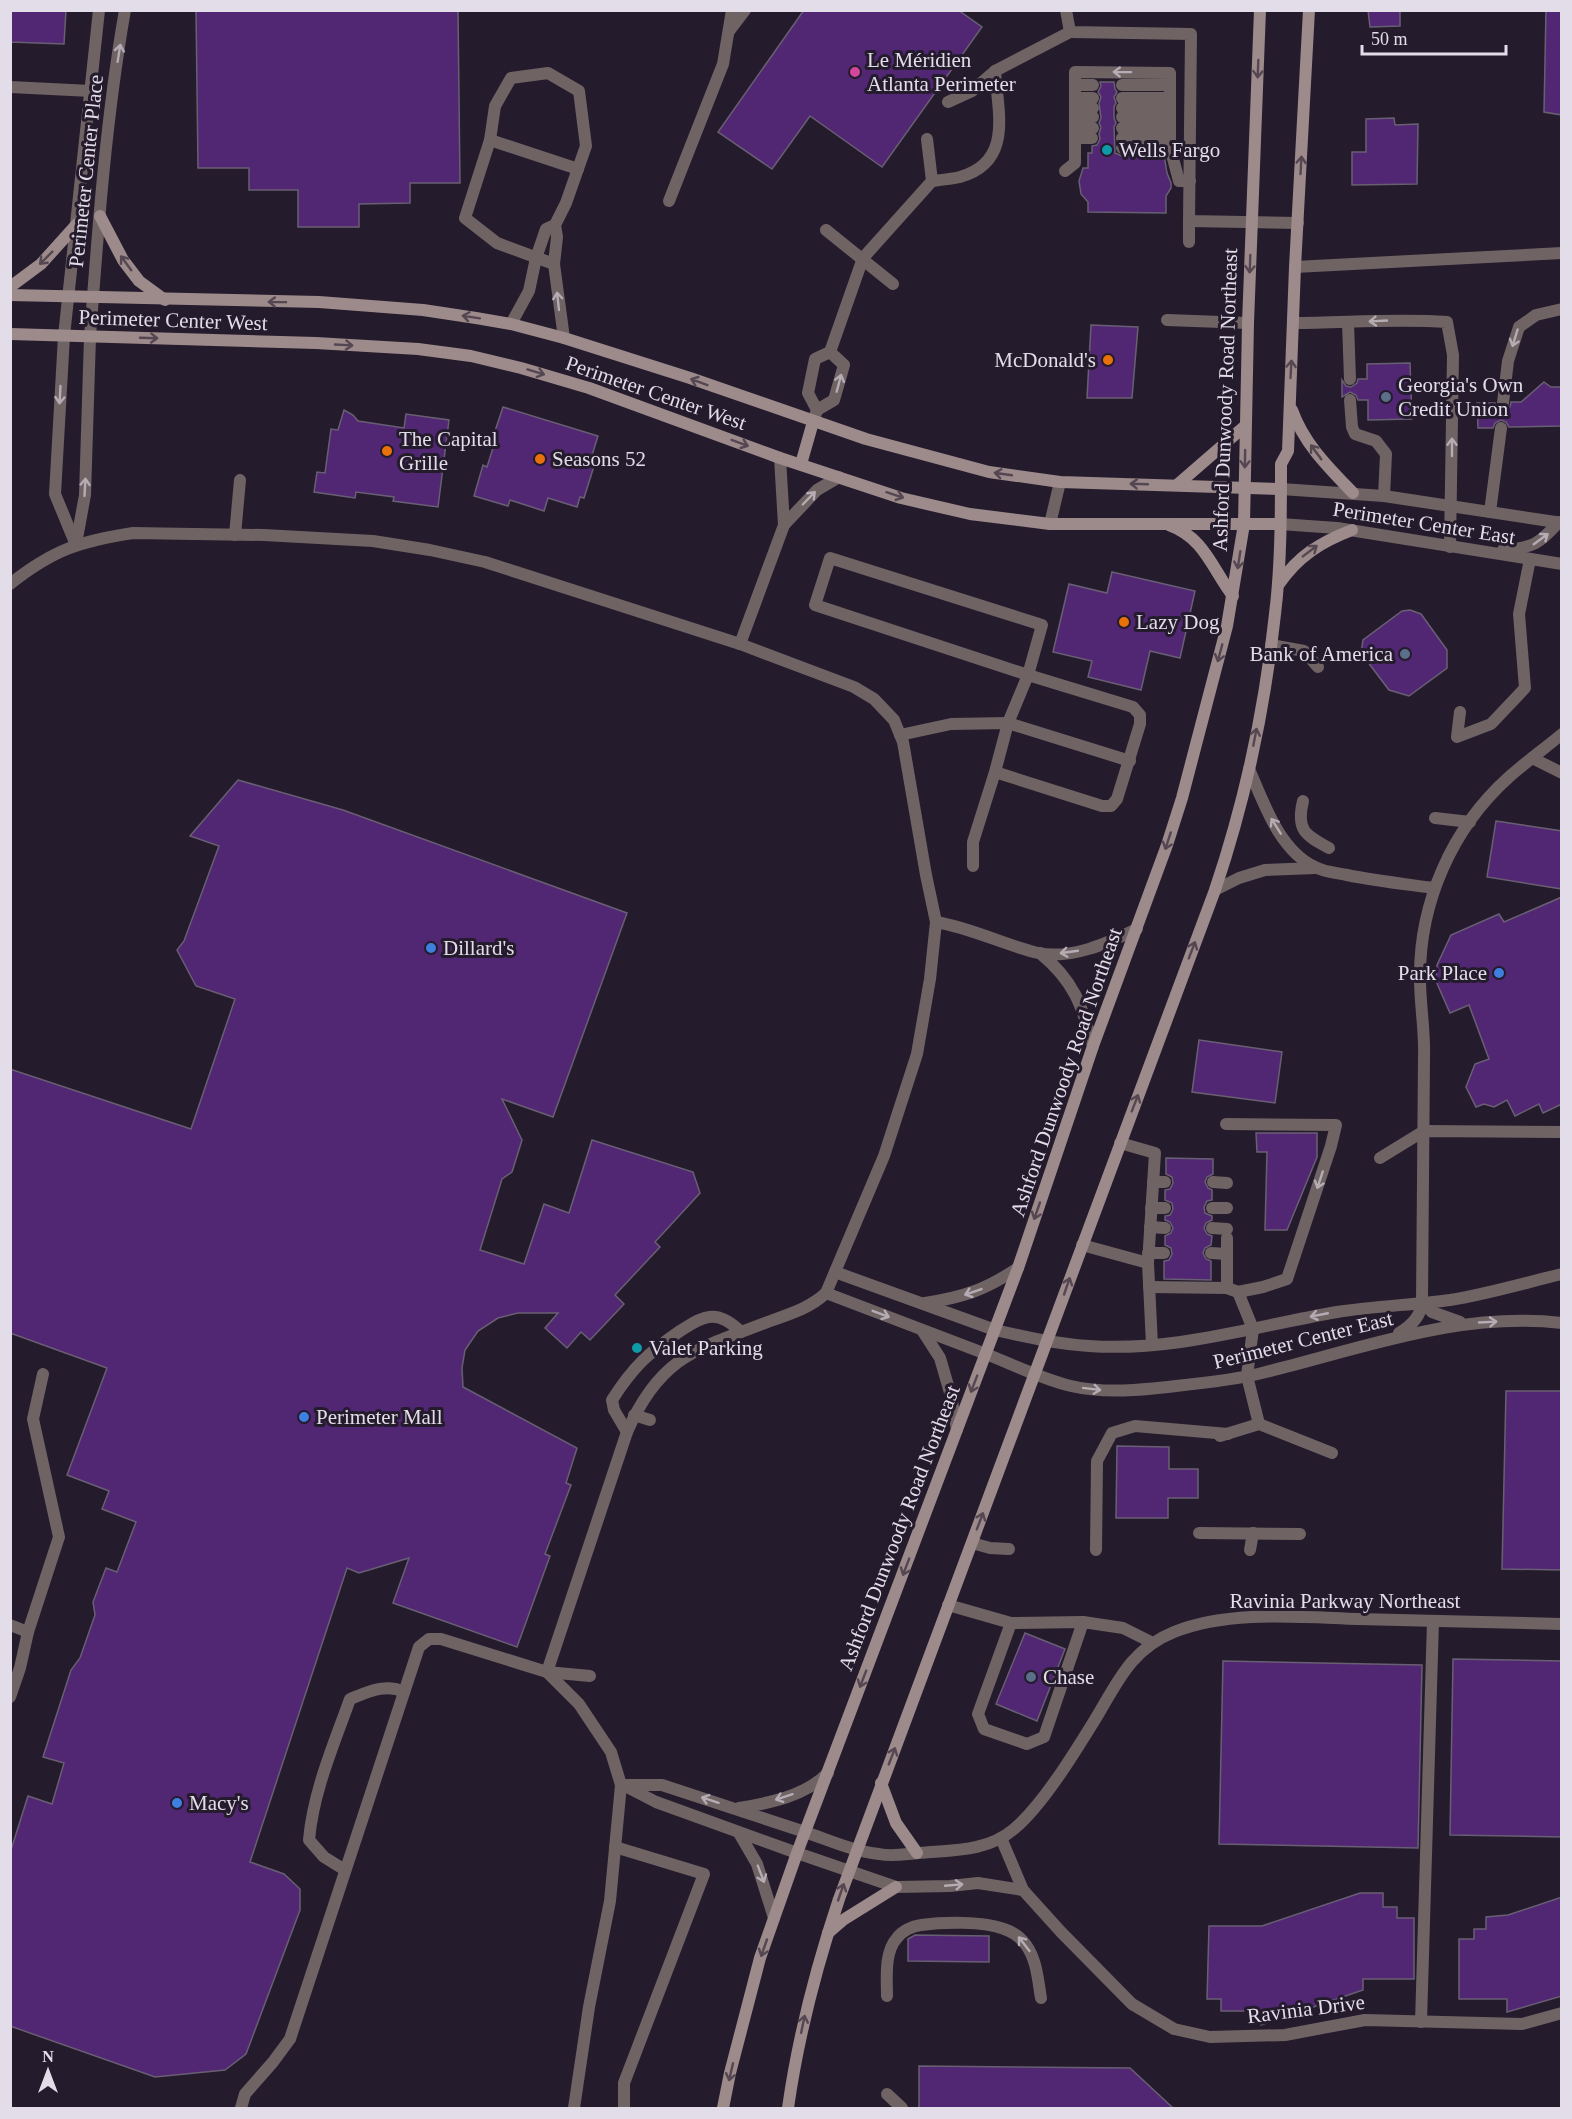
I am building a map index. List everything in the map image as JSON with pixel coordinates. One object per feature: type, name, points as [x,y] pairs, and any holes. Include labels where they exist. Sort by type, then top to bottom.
[{"type":"main road","name":"Ashford Dunwoody Road Northeast","points":[[723,2109],[752,1987],[774,1918],[1018,1268],[1093,1046],[1137,929],[1182,798],[1227,626],[1244,524],[1248,323],[1260,10]]},
{"type":"main road","points":[[788,2109],[803,2026],[827,1934],[856,1850],[1215,890],[1238,815],[1249,769],[1271,645],[1278,585],[1281,464],[1288,451],[1309,10]]},
{"type":"main road","points":[[100,216],[123,260],[139,281],[165,300]]},
{"type":"main road","points":[[10,287],[41,264],[77,224]]},
{"type":"main road","name":"Perimeter Center West","points":[[10,295],[319,302],[423,310],[511,324],[564,338],[690,378],[813,423],[918,454],[979,469],[1060,482],[1281,489]]},
{"type":"main road","name":"Perimeter Center West","points":[[10,334],[316,343],[418,349],[471,356],[589,388],[780,458],[902,498],[970,514],[1050,524],[1280,524]]},
{"type":"main road","points":[[1289,404],[1302,434],[1324,463],[1353,493]]},
{"type":"main road","points":[[801,464],[813,423]]},
{"type":"main road","points":[[1177,485],[1245,426]]},
{"type":"main road","points":[[1165,524],[1185,533],[1198,544],[1209,557],[1222,582],[1233,596]]},
{"type":"main road","points":[[1278,585],[1304,555],[1323,542],[1352,530]]},
{"type":"main road","points":[[881,1783],[896,1823],[917,1853]]},
{"type":"main road","points":[[827,1934],[896,1887]]},
{"type":"street","name":"Perimeter Center Place","points":[[76,545],[55,494],[64,336],[99,10]]},
{"type":"street","name":"Perimeter Center Place","points":[[76,545],[85,495],[90,337],[100,216],[113,92],[125,10]]},
{"type":"street","points":[[669,201],[723,64],[732,10]]},
{"type":"street","points":[[728,33],[745,10]]},
{"type":"street","points":[[1066,10],[1070,32]]},
{"type":"street","points":[[948,102],[972,91],[994,71],[1070,32],[1191,34],[1189,242]]},
{"type":"street","points":[[817,410],[808,393],[815,359],[830,352],[863,258],[932,181],[960,177],[981,167],[994,154],[999,136],[994,71]]},
{"type":"street","points":[[1065,171],[1075,163],[1075,72],[1170,79]]},
{"type":"street","points":[[554,264],[497,243],[465,218],[490,140],[495,106],[511,78],[548,73],[579,91],[586,146],[566,203],[555,225],[557,237],[554,264],[564,338]]},
{"type":"street","points":[[1170,79],[1170,123],[1179,181],[1190,181]]},
{"type":"street","points":[[1122,85],[1170,79]]},
{"type":"street","points":[[1075,85],[1093,85]]},
{"type":"street","points":[[10,87],[91,91]]},
{"type":"street","points":[[1075,123],[1093,123]]},
{"type":"street","points":[[1075,123],[1093,123]]},
{"type":"street","points":[[1075,123],[1093,123]]},
{"type":"street","points":[[1122,123],[1170,123]]},
{"type":"street","points":[[1122,123],[1170,123]]},
{"type":"street","points":[[1122,123],[1170,123]]},
{"type":"street","points":[[927,139],[932,181]]},
{"type":"street","points":[[490,140],[578,168]]},
{"type":"street","points":[[1189,221],[1298,223]]},
{"type":"street","points":[[511,324],[529,291],[536,258],[546,229],[555,225]]},
{"type":"street","points":[[826,230],[893,284]]},
{"type":"street","points":[[1295,267],[1562,253]]},
{"type":"street","points":[[1503,403],[1508,362],[1519,327],[1536,315],[1562,309]]},
{"type":"street","points":[[1167,320],[1248,323]]},
{"type":"street","points":[[1293,323],[1420,320],[1447,322],[1453,355],[1450,547]]},
{"type":"street","points":[[1348,323],[1350,379]]},
{"type":"street","points":[[813,423],[817,410],[834,400],[844,365],[830,352]]},
{"type":"street","points":[[1350,400],[1352,427],[1355,434],[1376,441],[1386,454],[1384,496]]},
{"type":"street","points":[[1490,512],[1501,428]]},
{"type":"street","points":[[780,458],[784,525]]},
{"type":"street","points":[[740,644],[784,525],[817,490],[839,477]]},
{"type":"street","points":[[235,535],[240,480]]},
{"type":"street","points":[[1050,524],[1060,482]]},
{"type":"street","name":"Perimeter Center East","points":[[1281,489],[1384,496],[1561,520]]},
{"type":"street","points":[[1478,552],[1521,549],[1541,542],[1561,520]]},
{"type":"street","name":"Perimeter Center East","points":[[1280,524],[1315,525],[1352,530],[1562,564]]},
{"type":"street","points":[[10,584],[55,553],[105,537],[133,533],[373,541],[486,562],[740,644],[854,687],[874,699],[894,720],[900,735],[936,922],[930,979],[917,1054],[884,1156],[826,1293],[808,1307],[712,1342],[669,1368],[634,1415],[547,1672]]},
{"type":"street","points":[[973,866],[972,842],[1008,723],[1028,675],[1042,625],[830,558],[815,605],[1028,675],[1133,707],[1140,715],[1140,724],[1118,799],[1111,806],[1102,806],[994,772]]},
{"type":"street","points":[[1460,712],[1457,738],[1491,724],[1525,688],[1519,614],[1530,560]]},
{"type":"street","points":[[1271,645],[1304,651],[1318,667]]},
{"type":"street","points":[[900,735],[951,724],[1008,723],[1130,761]]},
{"type":"street","points":[[1384,1340],[1411,1326],[1422,1309],[1424,1051],[1420,979],[1425,921],[1434,888],[1448,858],[1470,822],[1508,778],[1562,734]]},
{"type":"street","points":[[1532,758],[1562,773]]},
{"type":"street","points":[[1249,769],[1273,823],[1302,859],[1316,868]]},
{"type":"street","points":[[1303,801],[1299,817],[1307,836],[1329,848]]},
{"type":"street","points":[[1436,818],[1470,822]]},
{"type":"street","points":[[1215,890],[1239,878],[1265,870],[1316,868],[1352,876],[1434,888]]},
{"type":"street","points":[[936,922],[960,926],[1040,953],[1064,953],[1089,949],[1137,929]]},
{"type":"street","points":[[1040,953],[1058,967],[1071,985],[1080,1003],[1093,1046]]},
{"type":"street","points":[[1149,1287],[1232,1290],[1263,1287],[1287,1279],[1336,1125],[1226,1124]]},
{"type":"street","points":[[1380,1158],[1424,1131],[1562,1132]]},
{"type":"street","points":[[1120,1143],[1155,1153],[1159,1182],[1151,1208],[1148,1258],[1152,1345]]},
{"type":"street","points":[[1213,1182],[1227,1183]]},
{"type":"street","points":[[1151,1208],[1165,1208]]},
{"type":"street","points":[[1212,1208],[1227,1208]]},
{"type":"street","points":[[1149,1227],[1165,1228]]},
{"type":"street","points":[[1212,1228],[1227,1233],[1227,1254],[1232,1290],[1253,1329],[1247,1376],[1259,1424]]},
{"type":"street","points":[[1082,1245],[1148,1258],[1164,1253]]},
{"type":"street","points":[[1211,1253],[1227,1254]]},
{"type":"street","points":[[922,1304],[977,1291],[1018,1268]]},
{"type":"street","name":"Perimeter Center East","points":[[835,1272],[995,1330],[1047,1341],[1092,1346],[1181,1342],[1339,1312],[1450,1300],[1512,1288],[1562,1274]]},
{"type":"street","name":"Perimeter Center East","points":[[826,1293],[1035,1374],[1072,1386],[1100,1390],[1163,1388],[1247,1376],[1429,1329],[1466,1323],[1519,1321],[1562,1323]]},
{"type":"street","points":[[1422,1302],[1432,1312],[1466,1323]]},
{"type":"street","points":[[627,1432],[614,1410],[612,1400],[637,1365],[652,1350],[689,1325],[710,1316],[731,1322],[741,1332]]},
{"type":"street","points":[[922,1330],[940,1358],[951,1396],[957,1430]]},
{"type":"street","points":[[10,1697],[20,1668],[28,1632],[59,1537],[33,1419],[44,1374]]},
{"type":"street","points":[[634,1415],[650,1420]]},
{"type":"street","points":[[1210,1439],[1259,1424],[1332,1453]]},
{"type":"street","points":[[1096,1550],[1097,1461],[1112,1433],[1136,1426],[1228,1434]]},
{"type":"street","points":[[1198,1533],[1300,1534]]},
{"type":"street","points":[[1250,1550],[1253,1533]]},
{"type":"street","points":[[972,1543],[990,1548],[1009,1549]]},
{"type":"street","points":[[948,1605],[1011,1623],[1083,1622],[1123,1628],[1151,1642]]},
{"type":"street","name":"Ravinia Parkway Northeast","points":[[621,1785],[662,1785],[856,1850],[895,1856],[967,1849],[984,1846],[1001,1838],[1023,1821],[1084,1737],[1124,1670],[1151,1642],[1176,1631],[1222,1620],[1282,1617],[1562,1624]]},
{"type":"street","points":[[1421,2022],[1432,1621]]},
{"type":"street","points":[[1011,1623],[978,1714],[984,1729],[1027,1744],[1044,1737],[1083,1622]]},
{"type":"street","points":[[10,1625],[28,1632]]},
{"type":"street","points":[[241,2109],[245,2094],[290,2038],[419,1647],[429,1639],[441,1639],[547,1672],[590,1676]]},
{"type":"street","points":[[547,1672],[579,1704],[611,1752],[621,1785],[610,1900],[590,1997],[574,2109]]},
{"type":"street","points":[[345,1870],[324,1857],[309,1840],[311,1821],[325,1768],[350,1699],[375,1689],[395,1688],[404,1692]]},
{"type":"street","points":[[735,1809],[797,1793],[828,1773]]},
{"type":"street","points":[[621,1785],[656,1802],[739,1833],[896,1887],[978,1883],[1023,1890]]},
{"type":"street","points":[[739,1833],[747,1844],[762,1877],[774,1918]]},
{"type":"street","name":"Ravinia Drive","points":[[1001,1838],[1023,1890],[1061,1932],[1132,2004],[1174,2029],[1210,2037],[1286,2035],[1365,2020],[1522,2024],[1562,2013]]},
{"type":"street","points":[[615,1847],[704,1874],[624,2083],[624,2109]]},
{"type":"street","points":[[887,1996],[888,1962],[896,1938],[920,1925],[955,1924],[993,1926],[1017,1935],[1026,1944],[1032,1956],[1041,1998]]},
{"type":"street","points":[[887,2094],[902,2109]]},
{"type":"building","points":[[10,10],[66,10],[64,44],[10,42]]},
{"type":"building","points":[[196,10],[458,10],[460,183],[410,183],[410,203],[359,204],[359,227],[298,227],[298,190],[249,190],[249,168],[198,168]]},
{"type":"building","name":"Le Méridien Atlanta Perimeter","points":[[804,10],[958,10],[982,27],[882,167],[810,116],[772,169],[718,132]]},
{"type":"building","points":[[1368,10],[1400,10],[1400,26],[1370,27]]},
{"type":"building","points":[[1546,10],[1562,10],[1562,115],[1544,112]]},
{"type":"building","name":"Wells Fargo","points":[[1100,82],[1114,82],[1117,92],[1114,97],[1116,103],[1114,107],[1115,153],[1122,156],[1164,155],[1171,183],[1166,196],[1166,213],[1088,212],[1088,202],[1081,194],[1079,181],[1083,168],[1088,168],[1088,153],[1092,153],[1092,146],[1097,145],[1100,139],[1099,103],[1101,97],[1098,92]]},
{"type":"building","points":[[1394,118],[1395,125],[1418,124],[1417,184],[1352,185],[1352,152],[1366,152],[1366,119]]},
{"type":"building","points":[[1091,325],[1138,327],[1132,398],[1087,398]]},
{"type":"building","points":[[1410,363],[1412,419],[1368,420],[1368,400],[1358,400],[1356,395],[1350,392],[1342,397],[1342,380],[1346,386],[1351,387],[1357,383],[1358,379],[1367,379],[1367,364]]},
{"type":"building","points":[[1544,382],[1551,387],[1562,387],[1562,426],[1509,427],[1501,420],[1495,423],[1493,428],[1478,428],[1477,403],[1495,403],[1499,410],[1506,411],[1511,402],[1521,402]]},
{"type":"building","name":"Seasons 52","points":[[503,407],[598,436],[589,465],[594,466],[584,498],[580,497],[577,507],[548,498],[544,511],[510,500],[508,506],[474,496],[483,465],[487,467]]},
{"type":"building","name":"The Capital Grille","points":[[344,410],[358,421],[404,428],[406,414],[449,420],[438,507],[393,501],[394,497],[356,492],[355,498],[314,492],[317,472],[325,473],[331,429],[338,430]]},
{"type":"building","name":"Lazy Dog","points":[[1112,572],[1195,591],[1180,658],[1150,651],[1141,690],[1088,677],[1092,661],[1053,652],[1069,584],[1107,593]]},
{"type":"building","name":"Bank of America","points":[[1410,610],[1421,614],[1447,650],[1447,668],[1409,696],[1389,690],[1361,653],[1363,640],[1402,611]]},
{"type":"building","name":"Perimeter Mall","points":[[238,780],[343,810],[627,913],[553,1117],[502,1099],[522,1140],[512,1172],[502,1179],[480,1250],[524,1264],[544,1204],[569,1213],[592,1140],[693,1172],[700,1193],[655,1242],[660,1247],[615,1295],[624,1304],[590,1340],[581,1332],[567,1348],[545,1328],[558,1313],[518,1313],[498,1318],[478,1331],[465,1350],[462,1368],[463,1387],[577,1448],[566,1483],[571,1485],[545,1554],[550,1556],[517,1647],[393,1603],[409,1558],[359,1573],[347,1568],[250,1862],[284,1874],[300,1889],[300,1910],[246,2054],[225,2070],[155,2077],[10,2026],[10,1853],[28,1796],[52,1804],[64,1763],[43,1757],[71,1670],[80,1658],[95,1615],[93,1602],[106,1568],[117,1572],[136,1522],[102,1509],[109,1491],[67,1475],[107,1368],[10,1333],[10,1069],[191,1129],[235,999],[196,986],[177,950],[184,941],[219,846],[190,836]]},
{"type":"building","points":[[1496,821],[1562,831],[1562,889],[1487,877]]},
{"type":"building","points":[[1562,897],[1562,1104],[1543,1113],[1539,1104],[1515,1116],[1507,1100],[1494,1107],[1484,1104],[1476,1107],[1466,1087],[1475,1064],[1489,1059],[1469,1005],[1450,1013],[1436,981],[1437,965],[1451,935],[1499,914],[1504,922]]},
{"type":"building","points":[[1199,1040],[1282,1052],[1275,1103],[1192,1092]]},
{"type":"building","points":[[1256,1133],[1317,1133],[1317,1157],[1287,1230],[1265,1230],[1267,1152],[1257,1152]]},
{"type":"building","points":[[1166,1158],[1213,1159],[1213,1174],[1207,1177],[1205,1182],[1212,1190],[1212,1200],[1207,1201],[1204,1207],[1205,1213],[1212,1216],[1212,1220],[1206,1223],[1204,1228],[1207,1234],[1212,1236],[1211,1245],[1205,1248],[1203,1253],[1206,1259],[1211,1261],[1211,1280],[1164,1279],[1164,1261],[1169,1260],[1172,1254],[1171,1248],[1165,1245],[1165,1236],[1171,1233],[1173,1228],[1170,1222],[1165,1220],[1165,1216],[1170,1215],[1173,1209],[1172,1203],[1165,1200],[1165,1190],[1170,1189],[1173,1183],[1172,1177],[1166,1174]]},
{"type":"building","points":[[1506,1391],[1562,1391],[1562,1570],[1502,1569]]},
{"type":"building","points":[[1117,1446],[1169,1447],[1169,1469],[1198,1469],[1198,1498],[1168,1498],[1168,1518],[1116,1518]]},
{"type":"building","name":"Chase","points":[[1025,1633],[1065,1649],[1037,1721],[996,1704]]},
{"type":"building","points":[[1453,1659],[1562,1661],[1562,1837],[1450,1835]]},
{"type":"building","points":[[1223,1661],[1422,1665],[1418,1848],[1219,1844]]},
{"type":"building","points":[[1360,1893],[1383,1893],[1383,1907],[1397,1907],[1397,1918],[1414,1918],[1414,1979],[1363,1979],[1363,1990],[1261,2025],[1261,2011],[1221,2011],[1221,1999],[1207,1999],[1209,1926],[1262,1926]]},
{"type":"building","points":[[1562,1897],[1562,1996],[1507,2012],[1507,1999],[1459,1999],[1459,1939],[1474,1939],[1474,1929],[1486,1929],[1486,1917],[1508,1915]]},
{"type":"building","points":[[915,1935],[989,1936],[989,1962],[908,1961],[908,1939]]},
{"type":"building","points":[[919,2066],[1130,2068],[1173,2108],[919,2108]]},
{"type":"place","name":"Le Méridien Atlanta Perimeter","points":[[855,72]]},
{"type":"place","name":"Wells Fargo","points":[[1107,150]]},
{"type":"place","name":"McDonald's","points":[[1108,360]]},
{"type":"place","name":"Georgia's Own Credit Union","points":[[1386,397]]},
{"type":"place","name":"The Capital Grille","points":[[387,451]]},
{"type":"place","name":"Seasons 52","points":[[540,459]]},
{"type":"place","name":"Lazy Dog","points":[[1124,622]]},
{"type":"place","name":"Bank of America","points":[[1405,654]]},
{"type":"place","name":"Dillard's","points":[[431,948]]},
{"type":"place","name":"Park Place","points":[[1499,973]]},
{"type":"place","name":"Valet Parking","points":[[637,1348]]},
{"type":"place","name":"Perimeter Mall","points":[[304,1417]]},
{"type":"place","name":"Chase","points":[[1031,1677]]},
{"type":"place","name":"Macy's","points":[[177,1803]]}]
